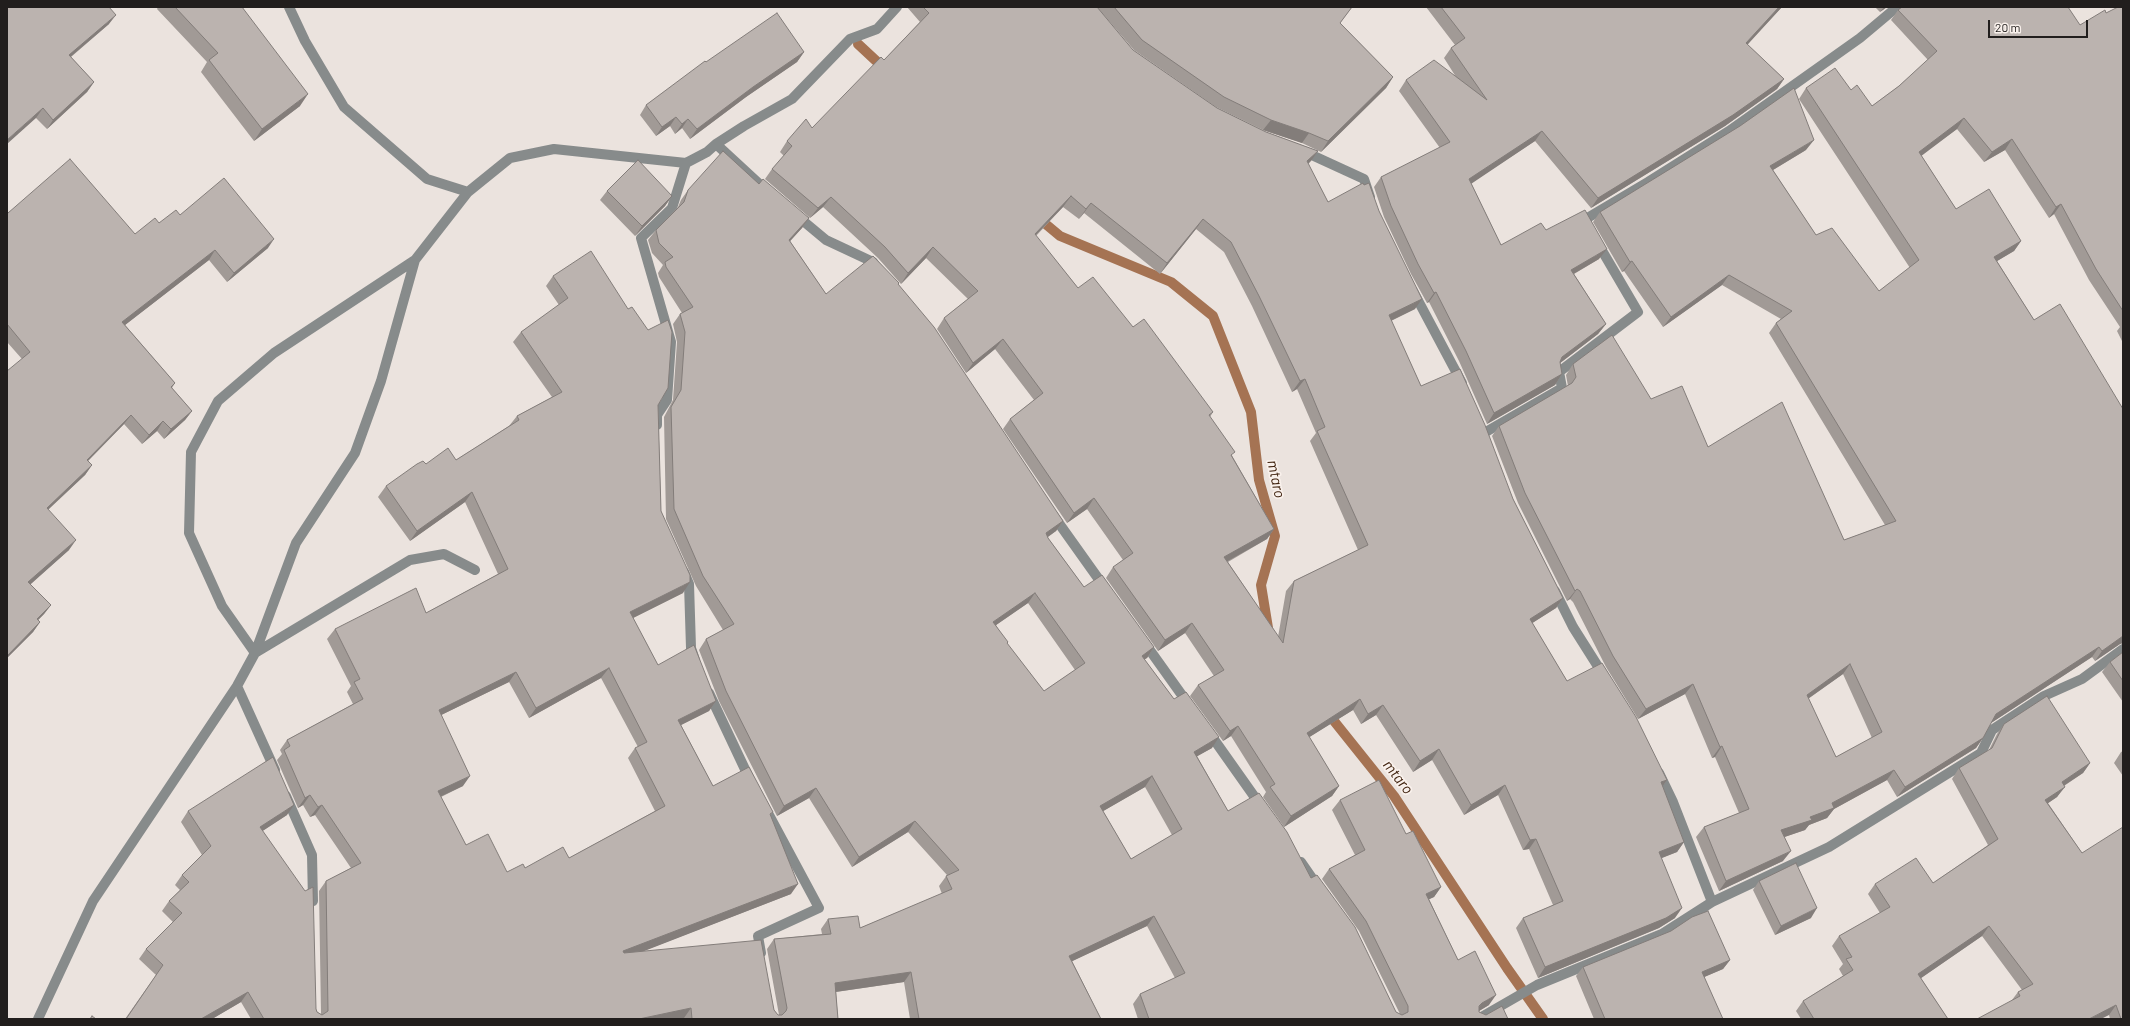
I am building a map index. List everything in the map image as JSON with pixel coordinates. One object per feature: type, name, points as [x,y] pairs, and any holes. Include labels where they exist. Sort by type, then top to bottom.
[{"type":"street","points":[[289,7],[305,41],[344,107],[427,179],[468,192]]},
{"type":"street","points":[[255,652],[222,606],[190,533],[191,452],[218,401],[274,353],[415,260],[468,192],[510,158],[554,149],[686,163],[707,152],[716,144],[792,99],[850,39],[877,29],[897,7]]},
{"type":"street","points":[[1484,433],[1562,388],[1559,372],[1638,312],[1584,220],[1648,182],[1729,130],[1860,38],[1897,7]]},
{"type":"street","points":[[716,144],[778,200]]},
{"type":"street","points":[[1293,147],[1364,179],[1373,206]]},
{"type":"street","points":[[657,438],[657,415],[667,400],[671,342],[641,238],[672,208],[686,163]]},
{"type":"street","points":[[790,210],[826,240],[873,262],[883,274]]},
{"type":"street","points":[[38,1019],[93,901],[238,686],[255,652],[296,543],[355,453],[381,381],[415,260]]},
{"type":"street","points":[[1409,284],[1453,364],[1466,391]]},
{"type":"street","points":[[1047,506],[1112,597]]},
{"type":"street","points":[[255,652],[410,560],[444,554],[474,570]]},
{"type":"street","points":[[680,563],[689,584],[691,648],[699,669]]},
{"type":"street","points":[[1551,585],[1573,627],[1610,685]]},
{"type":"street","points":[[1140,636],[1269,817]]},
{"type":"street","points":[[1478,1019],[1537,984],[1662,934],[1712,902],[1829,847],[1981,752],[1992,730],[2044,696],[2082,679],[2123,649]]},
{"type":"street","points":[[704,683],[756,791]]},
{"type":"street","points":[[238,686],[312,855],[313,909]]},
{"type":"street","points":[[1654,763],[1674,802],[1712,902]]},
{"type":"street","points":[[763,805],[819,908],[758,936],[764,966]]},
{"type":"street","points":[[1297,856],[1325,895]]},
{"type":"building","points":[[7,7],[109,7],[116,15],[69,55],[94,82],[53,120],[43,108],[7,140]]},
{"type":"building","points":[[175,7],[242,7],[308,94],[262,129],[209,60],[218,53]]},
{"type":"building","points":[[923,7],[1097,7],[1133,50],[1217,108],[1266,132],[1318,151],[1307,161],[1328,202],[1363,183],[1364,185],[1369,183],[1379,211],[1422,299],[1389,315],[1421,386],[1460,369],[1485,425],[1513,499],[1563,598],[1530,619],[1567,681],[1602,663],[1636,717],[1667,780],[1661,782],[1684,842],[1659,852],[1682,908],[1666,918],[1545,967],[1523,918],[1563,901],[1536,839],[1530,840],[1505,785],[1471,805],[1439,749],[1420,761],[1383,705],[1368,714],[1360,699],[1307,733],[1339,786],[1291,816],[1270,787],[1275,784],[1238,726],[1230,731],[1198,685],[1224,670],[1192,623],[1165,640],[1113,567],[1133,553],[1094,498],[1074,513],[1010,419],[1043,393],[1003,339],[973,363],[944,318],[978,291],[933,247],[908,273],[885,247],[831,197],[818,208],[772,169],[792,146],[787,141],[806,119],[812,128],[881,57],[884,60],[929,13]],"holes":[[[1071,196],[1086,209],[1091,203],[1167,263],[1203,219],[1231,242],[1300,381],[1305,379],[1325,427],[1317,431],[1368,545],[1294,581],[1283,643],[1224,557],[1274,529],[1231,455],[1235,452],[1209,415],[1213,412],[1144,319],[1133,327],[1093,277],[1078,288],[1035,234]]]},
{"type":"building","points":[[1114,7],[1352,7],[1340,23],[1393,77],[1328,141],[1271,120],[1224,97],[1142,40]]},
{"type":"building","points":[[1441,7],[1779,7],[1746,43],[1784,79],[1733,115],[1598,198],[1542,131],[1469,179],[1501,245],[1541,223],[1546,230],[1585,210],[1607,249],[1571,270],[1606,324],[1562,357],[1560,362],[1562,374],[1494,413],[1466,351],[1436,292],[1434,293],[1418,264],[1391,206],[1381,177],[1450,142],[1406,80],[1434,60],[1487,100],[1451,48],[1465,38]]},
{"type":"building","points":[[1902,7],[2068,7],[2080,25],[2105,10],[2106,13],[2118,7],[2123,7],[2123,311],[2096,269],[2061,204],[2056,207],[2012,139],[1992,152],[1964,118],[1919,152],[1956,209],[1989,189],[2021,241],[1994,257],[2034,320],[2060,304],[2123,409],[2123,636],[2102,651],[2099,647],[1996,714],[1983,738],[1905,787],[1894,770],[1832,803],[1834,808],[1810,817],[1812,820],[1781,830],[1791,851],[1726,881],[1704,827],[1749,809],[1693,684],[1646,709],[1613,656],[1580,591],[1577,589],[1575,591],[1525,493],[1499,426],[1572,383],[1576,377],[1573,364],[1612,335],[1651,399],[1682,386],[1708,447],[1782,402],[1844,540],[1896,521],[1776,323],[1792,311],[1729,275],[1671,317],[1632,261],[1630,262],[1600,212],[1740,126],[1794,88],[1814,140],[1770,166],[1816,235],[1832,228],[1879,291],[1919,260],[1806,88],[1835,68],[1851,90],[1857,85],[1872,106],[1899,86],[1937,51],[1898,10]],"holes":[[[1850,664],[1882,732],[1836,757],[1807,695]]]},
{"type":"building","points":[[777,13],[804,52],[753,87],[697,129],[688,119],[682,124],[676,117],[662,127],[646,105],[705,61],[706,62]]},
{"type":"building","points":[[723,151],[759,184],[763,179],[809,218],[789,240],[826,294],[873,256],[899,283],[898,284],[934,327],[1063,521],[1046,533],[1048,538],[1084,587],[1102,575],[1154,647],[1142,656],[1174,699],[1186,692],[1219,737],[1194,752],[1228,811],[1259,793],[1287,832],[1311,878],[1317,875],[1355,927],[1396,1012],[1402,1015],[1408,1012],[1408,1006],[1366,921],[1329,869],[1365,850],[1340,800],[1379,780],[1406,834],[1413,831],[1441,887],[1426,894],[1458,960],[1475,951],[1496,995],[1479,1006],[1479,1012],[1486,1015],[1502,1006],[1508,1019],[1149,1019],[1140,994],[1185,973],[1154,916],[1069,956],[1101,1019],[919,1019],[911,972],[835,983],[838,1019],[692,1019],[691,1008],[639,1019],[264,1019],[248,992],[201,1019],[126,1019],[163,965],[146,949],[182,913],[169,901],[189,882],[182,875],[211,846],[188,811],[273,757],[294,805],[260,827],[305,891],[313,887],[316,1009],[317,1012],[322,1015],[328,1011],[326,881],[361,863],[322,805],[318,807],[310,795],[305,798],[284,750],[290,746],[287,740],[363,699],[354,682],[360,679],[335,629],[416,588],[426,613],[508,569],[472,492],[417,531],[386,486],[417,464],[423,461],[426,464],[448,448],[456,460],[519,420],[517,416],[562,392],[521,332],[568,298],[553,276],[591,251],[628,309],[632,307],[648,330],[668,320],[672,332],[668,388],[658,405],[661,511],[690,575],[690,582],[630,612],[658,665],[694,645],[716,701],[678,720],[713,786],[749,767],[773,812],[770,814],[798,884],[623,951],[624,953],[761,940],[774,1010],[778,1015],[782,1015],[787,1008],[774,939],[831,934],[828,919],[858,916],[860,928],[952,889],[946,876],[959,870],[915,821],[859,857],[816,788],[784,806],[726,691],[706,639],[734,624],[703,576],[674,509],[671,407],[681,390],[685,332],[680,314],[693,307],[666,267],[665,262],[673,257],[659,243],[656,230],[684,202],[688,190]],"holes":[[[1035,593],[1085,663],[1044,691],[1007,643],[1008,642],[993,622]],[[609,668],[647,742],[635,748],[665,806],[569,858],[563,847],[525,868],[523,864],[507,872],[488,834],[466,845],[438,791],[470,776],[439,710],[516,672],[536,708]],[[1152,776],[1182,829],[1131,859],[1100,806]]]},
{"type":"building","points":[[70,159],[135,234],[155,218],[159,223],[176,210],[180,215],[224,178],[274,239],[234,273],[215,250],[122,322],[175,383],[171,387],[192,411],[171,429],[163,421],[149,435],[131,415],[87,460],[92,465],[47,508],[76,540],[28,582],[51,605],[37,619],[40,622],[7,656],[7,371],[30,352],[7,324],[7,211],[8,213]]},
{"type":"building","points":[[638,160],[672,196],[642,226],[607,191]]},
{"type":"building","points":[[2123,652],[2123,681],[2110,662]]},
{"type":"building","points":[[2047,696],[2090,763],[2062,782],[2065,787],[2045,800],[2082,853],[2123,827],[2123,1019],[2121,1019],[2116,1005],[2089,1019],[1977,1019],[2020,996],[2018,992],[2033,984],[1989,926],[1918,974],[1948,1019],[1814,1019],[1803,1001],[1853,970],[1846,959],[1852,957],[1839,936],[1890,907],[1875,884],[1916,858],[1933,883],[1998,839],[1959,768],[1992,748],[2004,724]]},
{"type":"building","points":[[1796,863],[1817,908],[1781,926],[1759,881]]},
{"type":"building","points":[[1708,911],[1730,960],[1702,972],[1723,1019],[1605,1019],[1583,967],[1671,931],[1692,917]]},
{"type":"waterway","name":"mtaro","points":[[858,44],[887,71]]},
{"type":"waterway","name":"mtaro","points":[[1036,216],[1060,236],[1171,282],[1213,316],[1251,412],[1259,480],[1275,536],[1261,585],[1269,634]]},
{"type":"waterway","name":"mtaro","points":[[1326,711],[1394,796],[1507,968],[1543,1019]]}]
